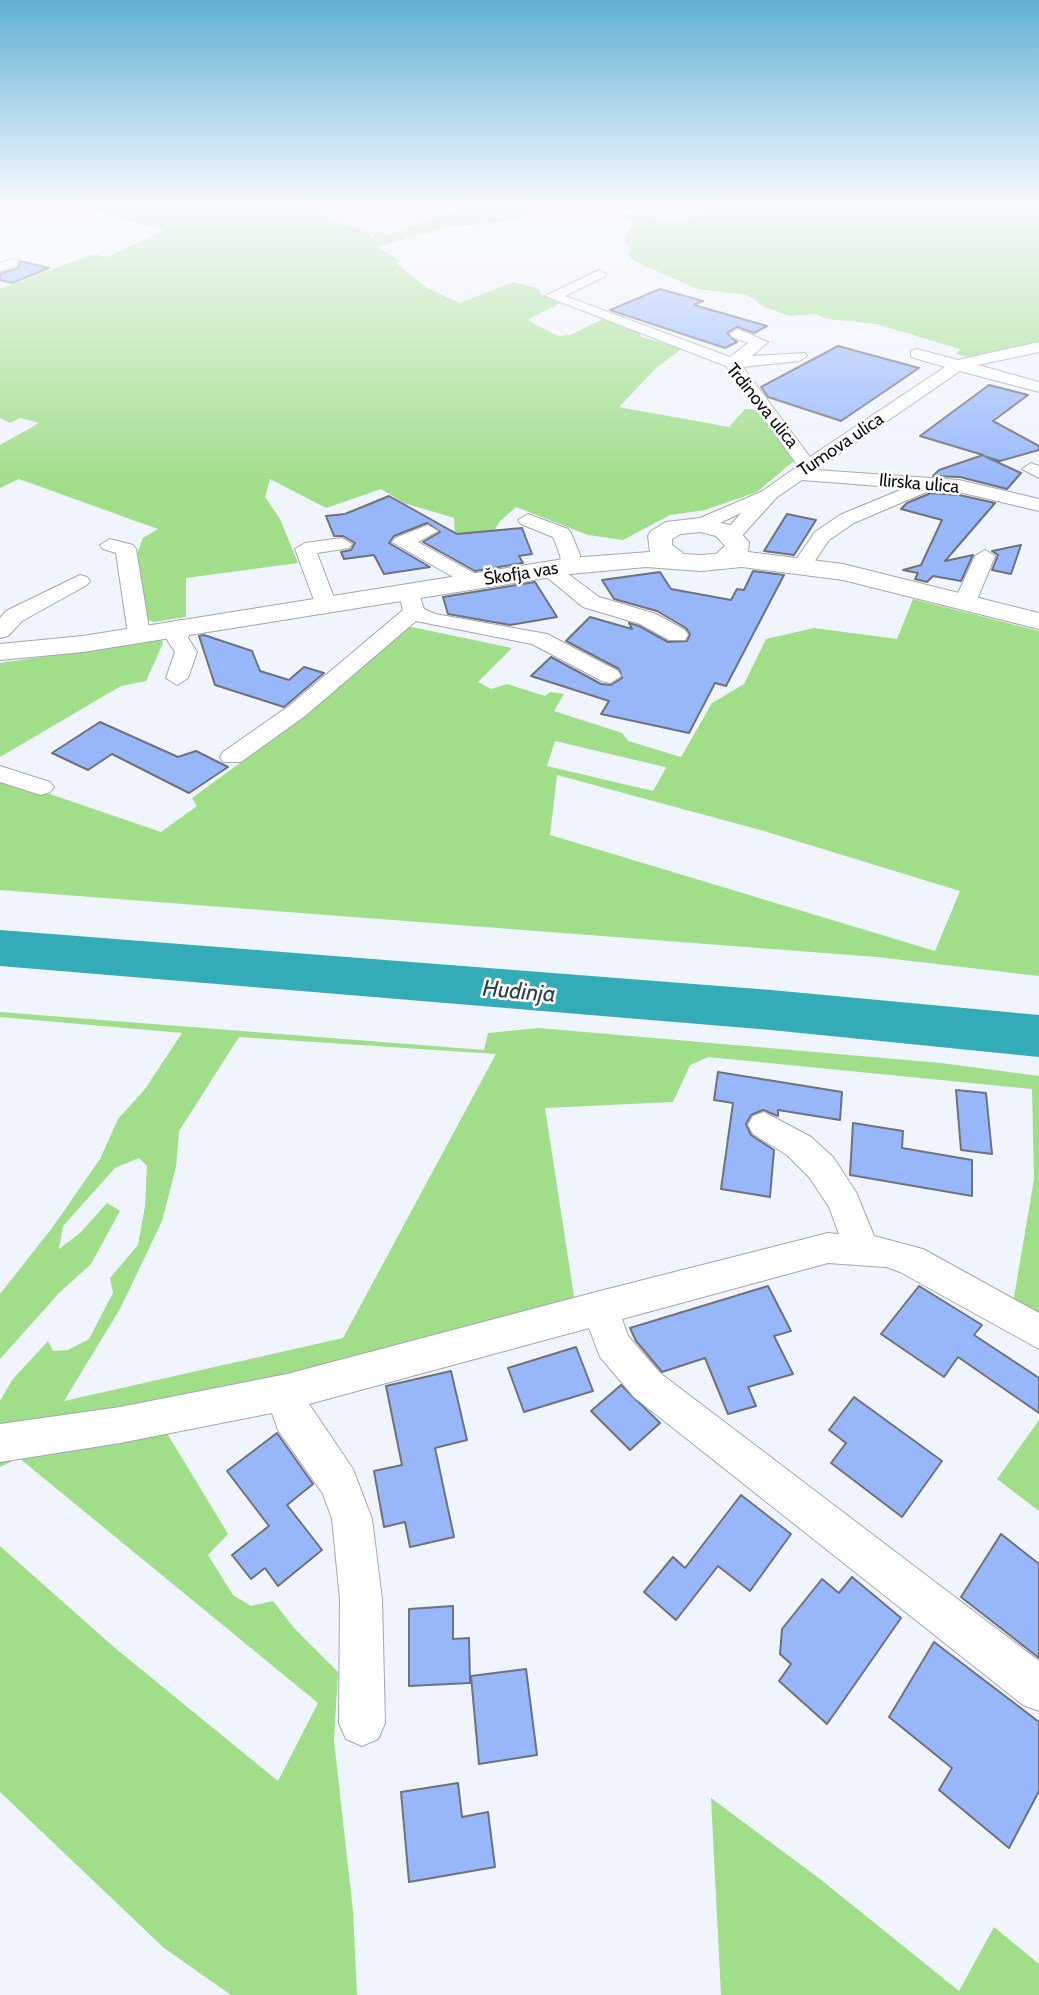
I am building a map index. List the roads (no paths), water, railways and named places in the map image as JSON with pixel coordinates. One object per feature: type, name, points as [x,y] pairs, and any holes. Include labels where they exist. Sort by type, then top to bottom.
[{"type":"main road","points":[[666,550],[660,536],[675,527],[700,525],[731,545],[843,572]]},
{"type":"main road","name":"Škofja vas","points":[[0,652],[139,634],[325,603],[407,602],[474,581],[666,550],[701,563],[731,545],[1039,621]]},
{"type":"street","name":"Trdinova ulica","points":[[558,298],[732,363],[803,470]]},
{"type":"street","points":[[732,363],[760,342],[738,334]]},
{"type":"street","name":"Tumova ulica","points":[[731,545],[769,493],[958,365],[1039,347]]},
{"type":"street","points":[[918,354],[1039,387]]},
{"type":"street","points":[[732,363],[799,356]]},
{"type":"street","name":"Ilirska ulica","points":[[803,470],[935,483],[1039,505]]},
{"type":"street","points":[[805,561],[822,536],[847,519],[935,483]]},
{"type":"street","points":[[700,525],[769,493]]},
{"type":"street","points":[[528,520],[561,533],[570,555],[560,568],[572,589],[591,602],[648,619],[677,635]]},
{"type":"street","points":[[428,531],[402,542],[474,581]]},
{"type":"street","points":[[325,603],[305,549],[342,544]]},
{"type":"street","points":[[110,545],[126,549],[139,634]]},
{"type":"street","points":[[965,602],[985,556]]},
{"type":"street","points":[[0,631],[14,616],[80,581]]},
{"type":"street","points":[[232,757],[297,710],[407,602],[429,619],[539,639],[563,654],[610,676]]},
{"type":"street","points":[[177,678],[186,652],[177,638],[181,627]]},
{"type":"street","points":[[0,774],[41,787]]},
{"type":"street","points":[[764,1125],[799,1146],[821,1167],[844,1202],[856,1232],[857,1248]]},
{"type":"street","points":[[0,1443],[120,1426],[287,1392],[786,1257],[828,1248],[887,1252],[911,1260],[974,1293],[1039,1333]]},
{"type":"street","points":[[600,1307],[613,1345],[647,1385],[1039,1689]]},
{"type":"street","points":[[287,1392],[292,1417],[339,1483],[352,1519],[361,1599],[362,1723]]},
{"type":"waterway","name":"Hudinja","points":[[0,948],[771,1010],[1039,1036]]}]
